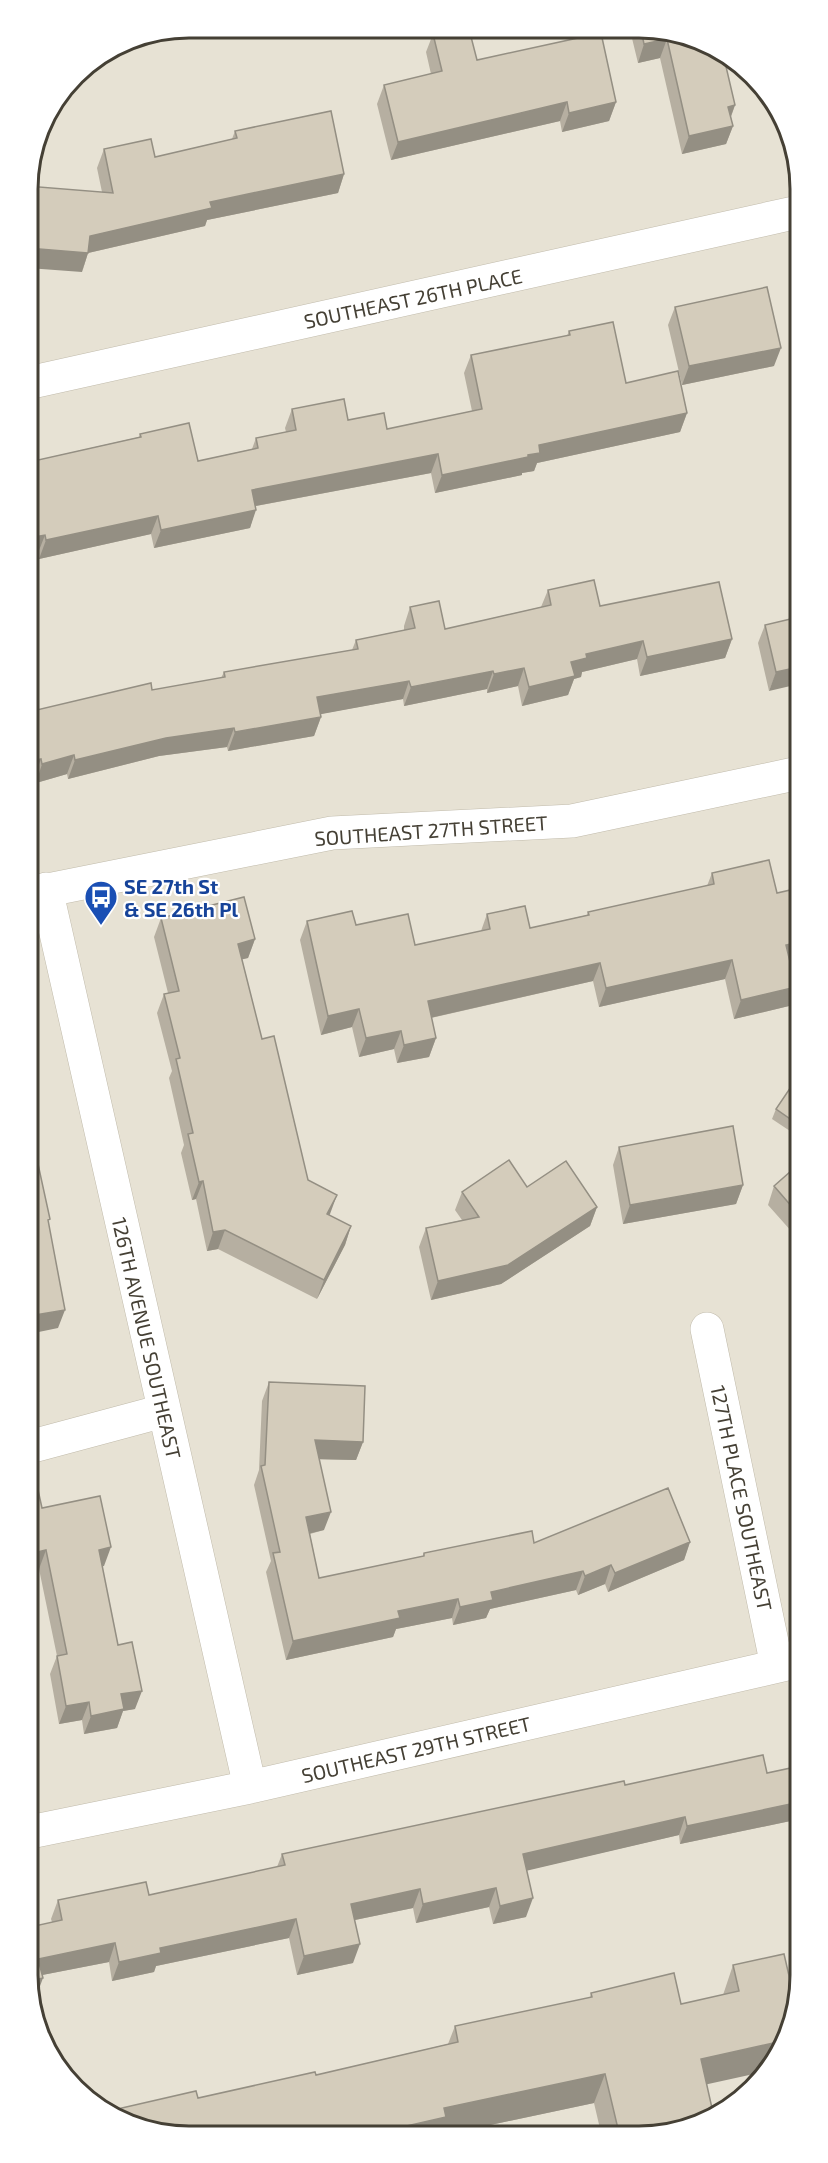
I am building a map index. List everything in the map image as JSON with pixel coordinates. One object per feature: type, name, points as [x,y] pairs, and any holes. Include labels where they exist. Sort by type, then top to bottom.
[{"type":"street","name":"SOUTHEAST 26TH PLACE","points":[[38,381],[790,215]]},
{"type":"street","name":"SOUTHEAST 27TH STREET","points":[[38,892],[332,833],[581,820],[790,775]]},
{"type":"street","name":"126TH AVENUE SOUTHEAST","points":[[38,896],[163,1411],[250,1787]]},
{"type":"street","name":"127TH PLACE SOUTHEAST","points":[[707,1329],[789,1664]]},
{"type":"street","points":[[38,1445],[163,1411]]},
{"type":"street","name":"SOUTHEAST 29TH STREET","points":[[38,1830],[250,1787],[789,1664]]},
{"type":"shaded area","points":[[650,38],[669,40],[707,53],[739,75],[765,104],[783,140],[789,168],[790,188],[790,1985],[783,2023],[775,2042],[759,2067],[724,2100],[698,2114],[679,2120],[640,2126],[188,2126],[159,2123],[121,2110],[89,2088],[69,2067],[58,2050],[43,2014],[38,1975],[38,178],[49,130],[75,89],[104,63],[121,53],[140,45],[168,39]]},
{"type":"building","points":[[434,38],[471,38],[477,60],[578,38],[602,38],[616,102],[569,113],[567,102],[398,142],[384,85],[442,71]]},
{"type":"building","points":[[643,38],[665,40],[644,44]]},
{"type":"building","points":[[667,40],[688,45],[725,64],[735,105],[728,107],[733,126],[689,136]]},
{"type":"building","points":[[331,111],[344,174],[210,202],[212,208],[90,236],[88,253],[38,249],[38,187],[113,193],[104,149],[151,139],[155,157],[237,138],[235,131]]},
{"type":"building","points":[[767,287],[781,348],[689,366],[675,307]]},
{"type":"building","points":[[613,322],[626,383],[678,371],[687,413],[539,445],[540,453],[528,455],[528,457],[442,475],[438,454],[252,490],[256,510],[161,530],[158,516],[46,540],[45,535],[38,536],[38,460],[141,437],[140,434],[189,423],[198,461],[258,448],[256,438],[296,430],[292,409],[344,399],[348,420],[384,413],[387,429],[482,409],[471,355],[570,335],[569,331]]},
{"type":"building","points":[[594,580],[600,606],[719,582],[732,639],[647,657],[643,641],[586,654],[587,658],[571,662],[575,676],[529,687],[524,668],[494,674],[493,671],[411,687],[409,681],[317,697],[321,717],[235,732],[234,728],[166,738],[75,760],[74,755],[42,764],[41,759],[38,760],[38,710],[151,683],[152,690],[225,677],[224,672],[358,649],[356,640],[415,628],[410,607],[439,601],[445,629],[551,605],[548,590]]},
{"type":"building","points":[[790,619],[790,669],[776,672],[765,625]]},
{"type":"building","points":[[769,860],[777,893],[790,890],[790,944],[786,945],[790,962],[790,988],[741,1000],[732,960],[606,988],[600,963],[428,1001],[436,1038],[404,1045],[401,1031],[366,1038],[359,1009],[328,1016],[307,921],[352,911],[356,925],[408,914],[415,945],[490,929],[487,914],[525,906],[530,928],[589,915],[588,912],[714,884],[712,873]]},
{"type":"building","points":[[244,897],[255,939],[238,944],[262,1039],[274,1036],[308,1180],[337,1195],[327,1214],[351,1226],[324,1280],[225,1230],[213,1232],[203,1181],[199,1182],[188,1134],[193,1133],[176,1059],[180,1058],[164,994],[179,991],[161,918]]},
{"type":"building","points":[[790,1088],[790,1119],[776,1109]]},
{"type":"building","points":[[733,1126],[743,1185],[630,1205],[619,1147]]},
{"type":"building","points":[[509,1160],[527,1187],[566,1161],[597,1207],[508,1265],[438,1281],[426,1228],[479,1217],[462,1192]]},
{"type":"building","points":[[38,1164],[50,1219],[48,1220],[65,1310],[38,1314]]},
{"type":"building","points":[[790,1172],[790,1205],[774,1186]]},
{"type":"building","points":[[269,1382],[365,1386],[363,1442],[315,1440],[331,1512],[306,1517],[319,1578],[532,1531],[534,1543],[668,1488],[690,1542],[615,1573],[611,1565],[585,1576],[583,1571],[491,1592],[493,1600],[460,1607],[458,1599],[398,1611],[400,1618],[293,1641],[273,1553],[280,1552],[261,1466],[265,1465]]},
{"type":"building","points":[[38,1490],[42,1508],[100,1496],[111,1547],[99,1550],[118,1645],[132,1642],[142,1691],[121,1694],[124,1709],[91,1716],[89,1702],[66,1706],[57,1656],[67,1654],[46,1550],[38,1552]]},
{"type":"building","points":[[763,1755],[767,1773],[790,1768],[790,1804],[687,1826],[685,1817],[523,1854],[533,1898],[500,1906],[496,1888],[423,1904],[420,1889],[351,1904],[360,1944],[304,1956],[296,1919],[160,1948],[161,1953],[119,1962],[115,1943],[38,1959],[38,1925],[62,1920],[58,1900],[146,1882],[149,1895],[285,1865],[282,1854],[624,1781],[625,1785]]},
{"type":"building","points":[[784,1954],[790,1985],[783,2023],[775,2043],[701,2059],[712,2107],[679,2120],[640,2126],[617,2126],[605,2074],[444,2108],[446,2117],[407,2126],[188,2126],[159,2123],[119,2109],[196,2091],[198,2098],[315,2072],[316,2075],[458,2042],[455,2026],[592,1997],[591,1993],[674,1973],[681,2004],[739,1991],[733,1965]]},
{"type":"building","points":[[38,1959],[43,1978],[38,1979]]},
{"type":"place","name":"SE 27th St & SE 26th Pl","points":[[101,926]]}]
